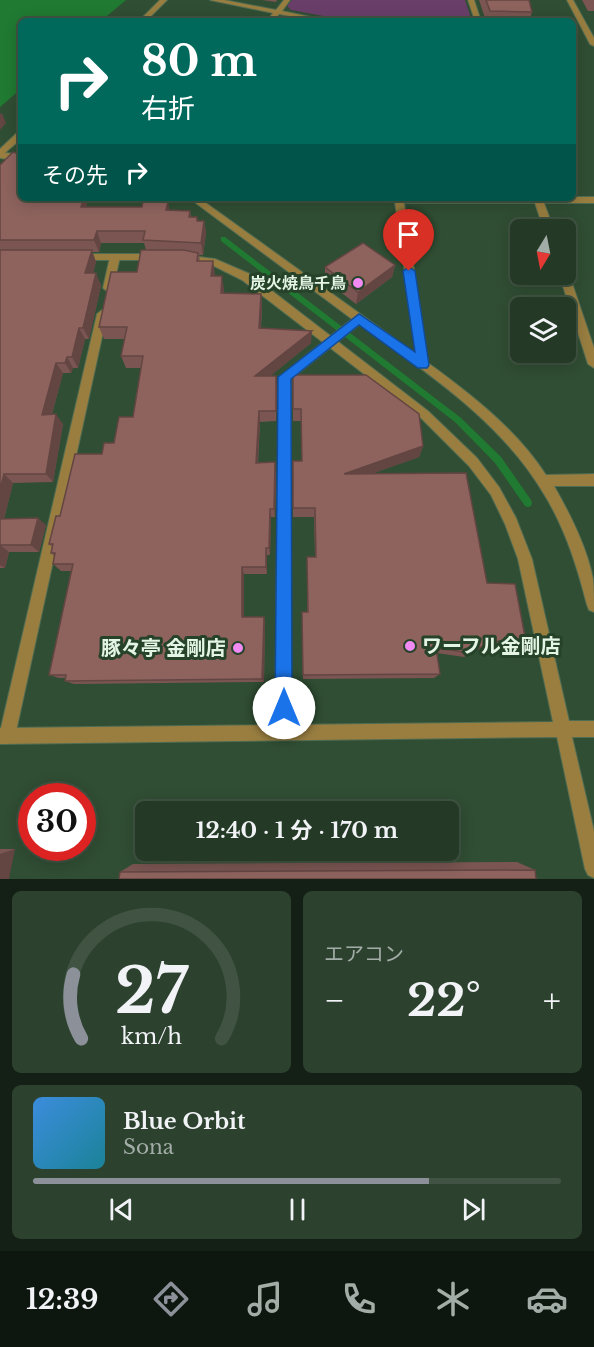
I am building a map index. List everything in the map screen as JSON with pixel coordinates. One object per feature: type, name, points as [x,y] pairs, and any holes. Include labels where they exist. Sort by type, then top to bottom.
[{"type":"street","points":[[145,18],[164,0]]},
{"type":"street","points":[[213,0],[310,18]]},
{"type":"street","points":[[272,18],[287,0]]},
{"type":"street","points":[[471,0],[477,18]]},
{"type":"street","points":[[570,0],[594,44]]},
{"type":"street","points":[[576,29],[586,29]]},
{"type":"street","points":[[0,154],[18,137]]},
{"type":"street","points":[[0,154],[18,157]]},
{"type":"street","points":[[576,200],[594,200]]},
{"type":"street","points":[[197,201],[356,321],[423,365],[482,411],[512,440],[543,481],[569,526],[585,570],[594,606]]},
{"type":"street","points":[[398,201],[423,365]]},
{"type":"street","points":[[539,201],[545,219]]},
{"type":"street","points":[[69,257],[187,258],[212,261],[227,266],[333,339],[438,427],[473,462],[495,491],[511,522],[525,559],[594,869]]},
{"type":"street","points":[[115,257],[4,736],[594,729]]},
{"type":"street","points":[[568,285],[594,364]]},
{"type":"street","points":[[284,732],[285,377],[356,321]]},
{"type":"street","points":[[543,481],[594,480]]},
{"type":"shaded area","points":[[0,0],[126,0],[105,18],[18,18],[18,92],[0,107]]},
{"type":"shaded area","points":[[292,0],[465,0],[471,18],[334,18],[291,10],[287,6]]},
{"type":"building","points":[[486,0],[529,0],[532,12],[490,11]]},
{"type":"building","points":[[13,152],[18,154],[18,201],[83,201],[81,207],[142,207],[143,201],[168,201],[166,210],[190,211],[189,217],[197,217],[197,221],[204,221],[201,243],[143,240],[145,231],[97,231],[94,240],[0,240],[0,165]]},
{"type":"building","points":[[363,243],[395,265],[358,292],[325,267]]},
{"type":"building","points":[[0,250],[92,250],[85,273],[96,273],[83,328],[79,328],[72,357],[67,357],[65,363],[56,363],[42,415],[56,414],[46,474],[4,474],[0,490]]},
{"type":"building","points":[[141,250],[184,250],[198,253],[197,261],[213,261],[211,276],[222,276],[221,293],[261,294],[259,328],[312,331],[255,376],[276,376],[276,411],[259,411],[256,463],[275,462],[274,509],[270,509],[266,567],[242,567],[242,617],[264,617],[262,679],[65,681],[66,675],[49,675],[73,564],[53,564],[55,553],[51,553],[53,544],[49,544],[56,516],[60,516],[75,454],[102,454],[104,443],[114,443],[119,417],[133,417],[143,356],[121,356],[127,327],[99,327],[111,272],[137,272]]},
{"type":"building","points":[[293,375],[366,375],[419,414],[423,446],[344,474],[466,473],[487,583],[515,584],[526,642],[491,641],[471,653],[436,648],[440,674],[303,675],[302,612],[308,612],[307,557],[316,557],[315,508],[293,508],[293,461],[302,461],[301,409],[293,409]]},
{"type":"building","points":[[38,518],[31,545],[0,545],[0,519]]},
{"type":"building","points":[[535,870],[536,879],[119,879],[120,872]]},
{"type":"waterway","points":[[223,239],[458,420],[498,460],[528,503]]},
{"type":"place","name":"炭火焼鳥千鳥","points":[[358,283]]},
{"type":"place","name":"ワーフル金剛店","points":[[410,646]]},
{"type":"place","name":"豚々亭 金剛店","points":[[238,648]]},
{"type":"route","points":[[284,708],[285,377],[359,318],[423,365],[409,271]]}]
